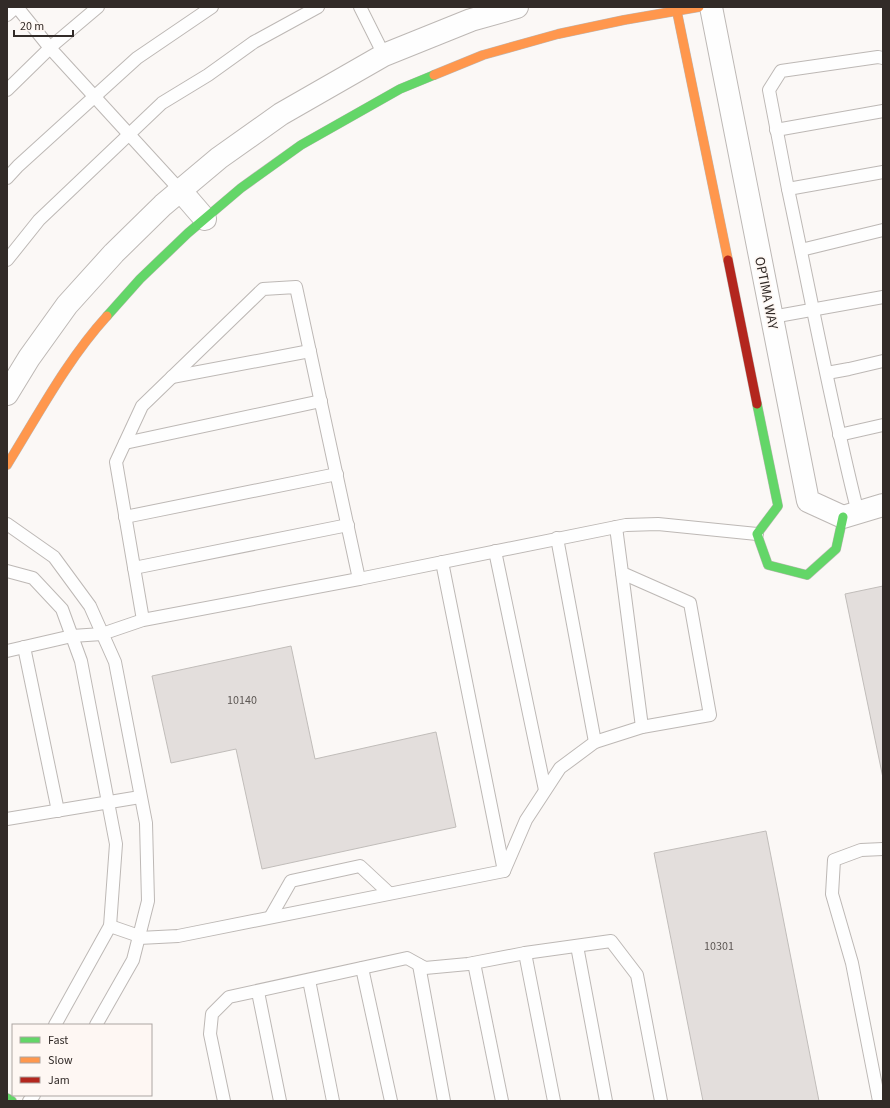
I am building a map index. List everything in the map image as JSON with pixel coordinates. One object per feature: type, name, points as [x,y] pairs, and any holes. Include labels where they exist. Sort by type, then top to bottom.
[{"type":"street","points":[[7,394],[29,358],[67,305],[114,252],[163,205],[219,158],[281,114],[384,55],[471,20],[517,7]]},
{"type":"street","points":[[7,465],[60,379],[96,328],[140,278],[204,218],[241,188],[301,146],[400,89],[484,55],[558,34],[677,9],[699,7]]},
{"type":"street","name":"OPTIMA WAY","points":[[711,7],[808,501]]},
{"type":"street","points":[[677,9],[778,506]]},
{"type":"street","points":[[180,190],[204,218]]},
{"type":"street","points":[[850,515],[836,549],[807,575],[768,565],[757,534],[778,506],[808,501],[850,515],[883,505]]},
{"type":"street","points":[[7,1098],[12,1101]]},
{"type":"lane","points":[[7,15],[16,7],[50,48],[180,190]]},
{"type":"lane","points":[[7,90],[50,48],[98,7]]},
{"type":"lane","points":[[7,178],[18,166],[137,58],[212,7]]},
{"type":"lane","points":[[7,260],[39,220],[162,103],[208,75],[254,42],[318,7]]},
{"type":"lane","points":[[360,7],[384,55]]},
{"type":"lane","points":[[850,515],[839,435],[769,90],[781,71],[878,57],[883,58]]},
{"type":"lane","points":[[776,130],[883,111]]},
{"type":"lane","points":[[788,189],[883,172]]},
{"type":"lane","points":[[801,250],[883,230]]},
{"type":"lane","points":[[143,620],[116,462],[142,406],[262,289],[296,287],[359,578]]},
{"type":"lane","points":[[772,317],[883,296]]},
{"type":"lane","points":[[172,377],[310,351]]},
{"type":"lane","points":[[827,373],[883,361]]},
{"type":"lane","points":[[125,443],[321,401]]},
{"type":"lane","points":[[839,435],[883,425]]},
{"type":"lane","points":[[125,517],[337,474]]},
{"type":"lane","points":[[7,524],[54,556],[90,606],[115,662],[146,823],[148,901],[133,960],[97,1024]]},
{"type":"lane","points":[[7,651],[72,636],[102,634],[143,620],[626,525],[658,524],[757,534]]},
{"type":"lane","points":[[134,568],[348,525]]},
{"type":"lane","points":[[616,527],[642,727]]},
{"type":"lane","points":[[557,538],[595,742]]},
{"type":"lane","points":[[495,551],[545,790]]},
{"type":"lane","points":[[442,562],[504,871]]},
{"type":"lane","points":[[7,571],[33,578],[62,609],[81,661],[116,844],[110,926],[56,1024]]},
{"type":"lane","points":[[504,871],[526,820],[560,768],[595,742],[642,727],[710,715],[690,603],[622,573]]},
{"type":"lane","points":[[24,647],[58,811]]},
{"type":"lane","points":[[7,819],[140,797]]},
{"type":"lane","points":[[879,1101],[852,963],[832,894],[834,860],[861,850],[883,849]]},
{"type":"lane","points":[[271,916],[290,881],[360,866],[389,893]]},
{"type":"lane","points":[[110,926],[139,937],[178,936],[271,916],[504,871]]},
{"type":"lane","points":[[224,1101],[210,1034],[212,1014],[229,997],[258,992],[407,958],[425,968],[474,964],[525,953],[611,941],[637,975],[661,1101]]},
{"type":"lane","points":[[577,946],[606,1101]]},
{"type":"lane","points":[[525,953],[554,1101]]},
{"type":"lane","points":[[474,964],[502,1101]]},
{"type":"lane","points":[[419,965],[444,1101]]},
{"type":"lane","points":[[362,968],[391,1101]]},
{"type":"lane","points":[[309,980],[333,1101]]},
{"type":"lane","points":[[258,992],[280,1101]]},
{"type":"building","points":[[883,586],[883,778],[845,594]]},
{"type":"building","points":[[291,646],[315,759],[436,732],[456,827],[262,869],[236,749],[171,763],[152,676]]},
{"type":"building","points":[[766,831],[819,1101],[703,1101],[654,853]]},
{"type":"traffic: fast","points":[[107,316],[140,279],[188,233],[241,188],[301,145],[400,89],[434,75]]},
{"type":"traffic: fast","points":[[757,404],[778,506],[757,534],[768,565],[807,575],[836,549],[843,517]]},
{"type":"traffic: fast","points":[[7,1098],[12,1101]]},
{"type":"traffic: slow","points":[[676,7],[728,260]]},
{"type":"traffic: slow","points":[[434,75],[483,55],[558,34],[624,20],[699,7]]},
{"type":"traffic: slow","points":[[7,465],[66,369],[92,333],[107,316]]},
{"type":"traffic: jam","points":[[728,260],[757,404]]}]
